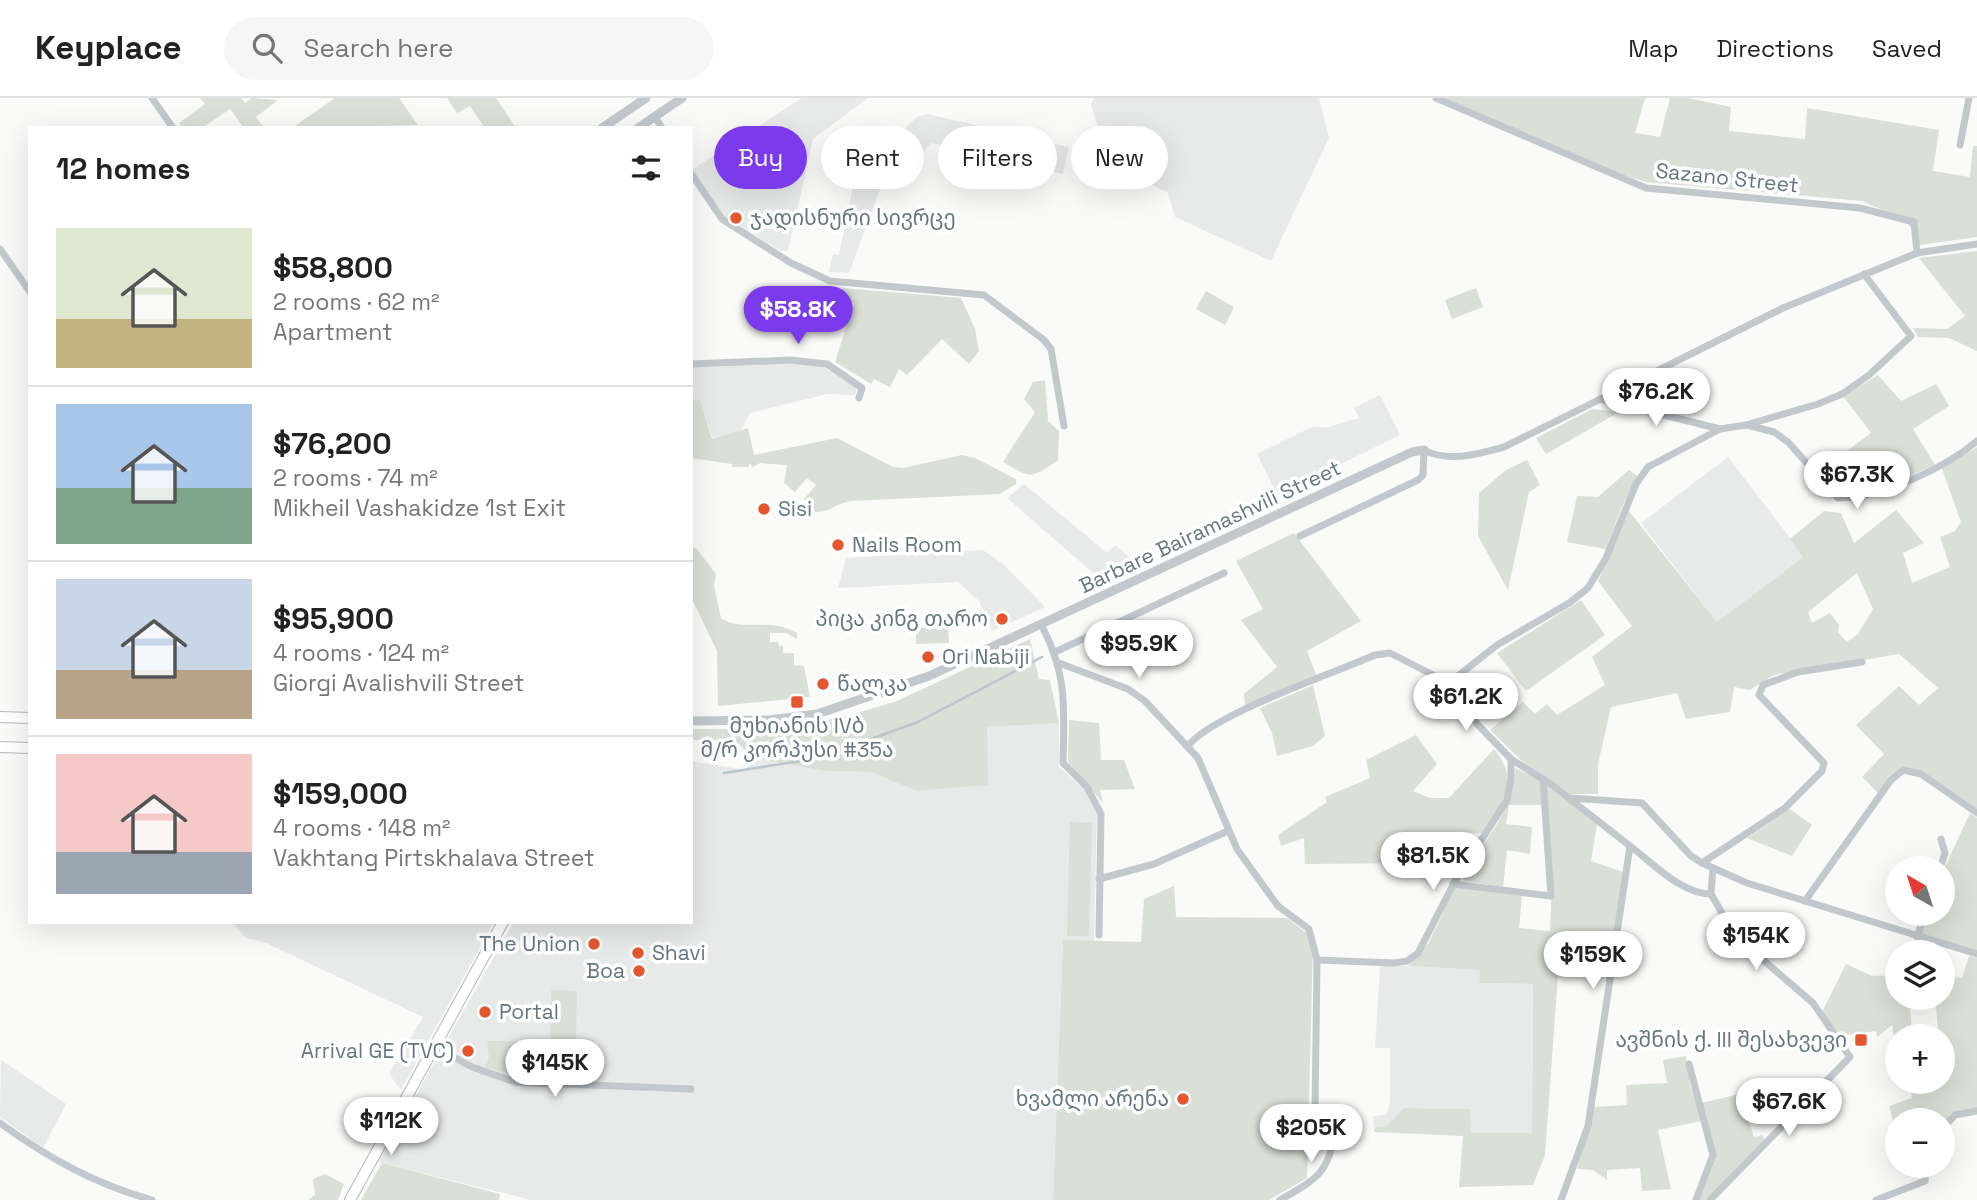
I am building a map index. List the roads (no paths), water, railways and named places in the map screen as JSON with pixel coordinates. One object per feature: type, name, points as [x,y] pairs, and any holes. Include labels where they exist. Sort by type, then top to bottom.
[{"type":"main road","points":[[0,718],[28,718]]},
{"type":"main road","points":[[0,747],[28,748]]},
{"type":"main road","points":[[350,1200],[502,924]]},
{"type":"street","points":[[152,98],[172,126]]},
{"type":"street","points":[[605,126],[646,98]]},
{"type":"street","points":[[663,98],[677,101]]},
{"type":"street","name":"Sazano Street","points":[[1436,98],[1646,188],[1860,208],[1905,218],[1914,222],[1916,253]]},
{"type":"street","points":[[1960,145],[1969,98]]},
{"type":"street","points":[[641,126],[677,101]]},
{"type":"street","points":[[654,117],[661,126]]},
{"type":"street","points":[[693,176],[722,219],[791,263],[831,281],[984,295],[1044,340],[1051,349],[1064,426]]},
{"type":"street","name":"Barbare Bairamashvili Street","points":[[693,721],[769,720],[817,714],[929,676],[1042,626],[1412,452],[1424,450],[1438,457],[1473,455],[1504,447],[1718,338],[1864,274],[1916,253],[1977,244]]},
{"type":"street","points":[[0,249],[28,289]]},
{"type":"street","points":[[1449,683],[1497,645],[1569,603],[1588,588],[1606,558],[1636,484],[1648,467],[1720,429],[1746,425],[1818,404],[1842,394],[1869,375],[1911,337],[1864,274]]},
{"type":"street","points":[[693,364],[790,360],[827,364],[862,388],[859,398]]},
{"type":"street","points":[[1600,399],[1720,429]]},
{"type":"street","points":[[1746,425],[1774,432],[1788,442],[1838,498],[1887,488],[1954,461],[1977,441]]},
{"type":"street","points":[[1300,536],[1418,480],[1423,475],[1424,450]]},
{"type":"street","points":[[1055,652],[1224,573]]},
{"type":"street","points":[[1042,626],[1059,663],[1065,706],[1063,763],[1087,787],[1101,814],[1099,934]]},
{"type":"street","points":[[1188,747],[1204,730],[1238,713],[1384,653],[1396,655],[1449,683],[1478,725],[1511,759],[1569,798],[1687,889],[1711,894]]},
{"type":"street","points":[[1702,863],[1785,808],[1822,771],[1824,763],[1759,695],[1763,685],[1798,672],[1862,662]]},
{"type":"street","points":[[1059,663],[1128,689],[1145,701],[1204,768],[1228,831],[1244,861],[1279,906],[1309,929],[1317,960],[1315,1113],[1320,1120],[1337,1123],[1333,1147],[1322,1174],[1280,1200]]},
{"type":"street","points":[[1317,960],[1394,963],[1407,961],[1418,953],[1453,884],[1507,800],[1511,759]]},
{"type":"street","points":[[1805,901],[1891,780],[1903,771],[1921,774],[1977,813]]},
{"type":"street","points":[[1453,884],[1550,896],[1543,779]]},
{"type":"street","points":[[1569,798],[1642,803],[1691,856],[1713,868],[1805,901],[1977,954]]},
{"type":"street","points":[[1099,879],[1154,864],[1228,831]]},
{"type":"street","points":[[1941,839],[1944,856]]},
{"type":"street","points":[[1561,1200],[1587,1126],[1630,846]]},
{"type":"street","points":[[1710,1200],[1850,1057],[1813,1003],[1747,944],[1726,920],[1711,894],[1713,868]]},
{"type":"street","points":[[1917,937],[1921,926]]},
{"type":"street","points":[[435,1048],[472,1068],[515,1082],[691,1089]]},
{"type":"street","points":[[1689,1064],[1713,1155],[1696,1200]]},
{"type":"street","points":[[1955,1115],[1977,1111]]},
{"type":"street","points":[[0,1135],[3,1125],[51,1159],[77,1173],[152,1200]]},
{"type":"street","points":[[1876,1200],[1925,1181],[1925,1178]]},
{"type":"waterway","points":[[821,757],[918,722],[1042,657]]},
{"type":"waterway","points":[[724,773],[801,761]]},
{"type":"place","name":"ჯადისნური სივრცე","points":[[736,218]]},
{"type":"place","name":"Sisi","points":[[764,509]]},
{"type":"place","name":"Nails Room","points":[[838,545]]},
{"type":"place","name":"პიცა კინგ თარო","points":[[1002,619]]},
{"type":"place","name":"Ori Nabiji","points":[[928,657]]},
{"type":"place","name":"წალკა","points":[[823,684]]},
{"type":"place","name":"მუხიანის IVბ მ/რ კორპუსი #35ა","points":[[797,702]]},
{"type":"place","name":"The Union","points":[[594,944]]},
{"type":"place","name":"Shavi","points":[[638,953]]},
{"type":"place","name":"Boa","points":[[639,971]]},
{"type":"place","name":"Portal","points":[[485,1012]]},
{"type":"place","name":"ავშნის ქ. III შესახვევი","points":[[1861,1040]]},
{"type":"place","name":"Arrival GE (TVC)","points":[[468,1051]]},
{"type":"place","name":"ხვამლი არენა","points":[[1183,1099]]}]
